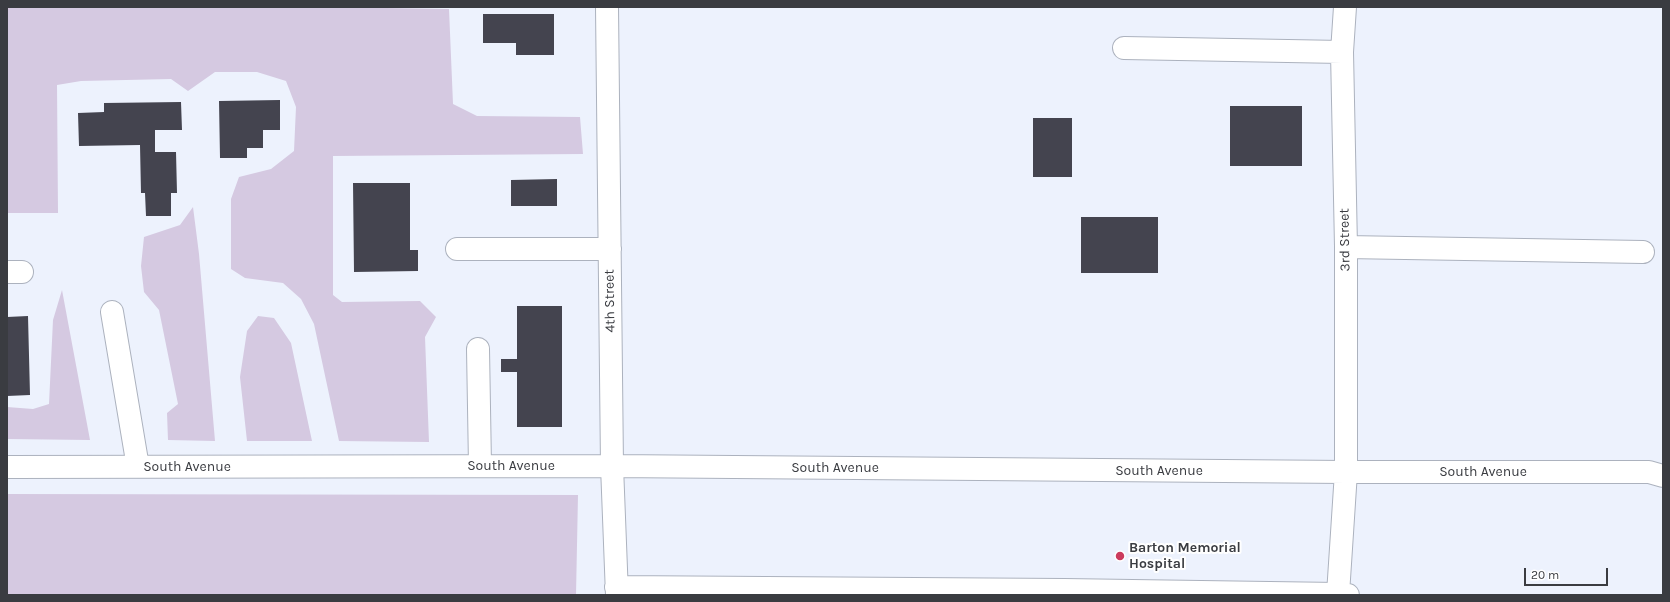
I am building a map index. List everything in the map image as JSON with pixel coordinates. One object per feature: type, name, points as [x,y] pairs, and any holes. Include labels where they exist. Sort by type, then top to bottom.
[{"type":"street","name":"4th Street","points":[[607,7],[612,466],[617,591]]},
{"type":"street","name":"3rd Street","points":[[1343,594],[1346,472],[1346,246],[1342,52],[1345,7]]},
{"type":"street","points":[[1124,48],[1342,52]]},
{"type":"street","points":[[1346,246],[1643,252]]},
{"type":"street","points":[[457,249],[610,249]]},
{"type":"street","points":[[112,312],[138,467]]},
{"type":"street","points":[[478,349],[480,466]]},
{"type":"street","name":"South Avenue","points":[[7,467],[612,466],[1346,472],[1648,472],[1663,476]]},
{"type":"street","points":[[617,591],[1343,594]]},
{"type":"shaded area","points":[[7,7],[325,7],[449,9],[453,104],[477,116],[580,117],[583,154],[333,156],[333,295],[342,302],[420,301],[436,317],[425,337],[429,442],[339,441],[314,324],[301,299],[283,283],[245,278],[231,269],[231,199],[239,177],[271,169],[294,151],[296,107],[286,81],[257,72],[215,72],[188,91],[171,79],[81,81],[57,85],[58,213],[7,213]]},
{"type":"shaded area","points":[[193,207],[199,254],[215,441],[168,440],[167,413],[178,404],[159,310],[144,292],[141,266],[144,237],[180,225]]},
{"type":"shaded area","points":[[62,290],[90,440],[7,439],[7,407],[33,409],[49,404],[53,320]]},
{"type":"shaded area","points":[[258,316],[274,318],[291,343],[312,441],[247,441],[240,377],[247,331]]},
{"type":"shaded area","points":[[7,494],[578,495],[576,595],[7,595]]},
{"type":"building","points":[[483,14],[554,14],[554,55],[516,55],[516,43],[483,43]]},
{"type":"building","points":[[280,100],[280,130],[263,130],[263,148],[247,148],[247,158],[220,158],[219,101]]},
{"type":"building","points":[[181,102],[182,130],[155,130],[155,152],[176,152],[177,193],[171,193],[171,216],[146,216],[145,193],[141,193],[140,145],[79,146],[78,113],[104,112],[104,103]]},
{"type":"building","points":[[1230,106],[1302,106],[1302,166],[1230,166]]},
{"type":"building","points":[[1033,118],[1072,118],[1072,177],[1033,177]]},
{"type":"building","points":[[557,179],[557,206],[511,206],[511,180]]},
{"type":"building","points":[[353,183],[410,183],[410,250],[418,250],[418,271],[354,272]]},
{"type":"building","points":[[1081,217],[1158,217],[1158,273],[1081,273]]},
{"type":"building","points":[[517,306],[562,306],[562,427],[517,427],[517,372],[501,372],[501,359],[517,359]]},
{"type":"building","points":[[28,316],[30,395],[7,396],[7,317]]},
{"type":"place","name":"Barton Memorial Hospital","points":[[1120,556]]}]
